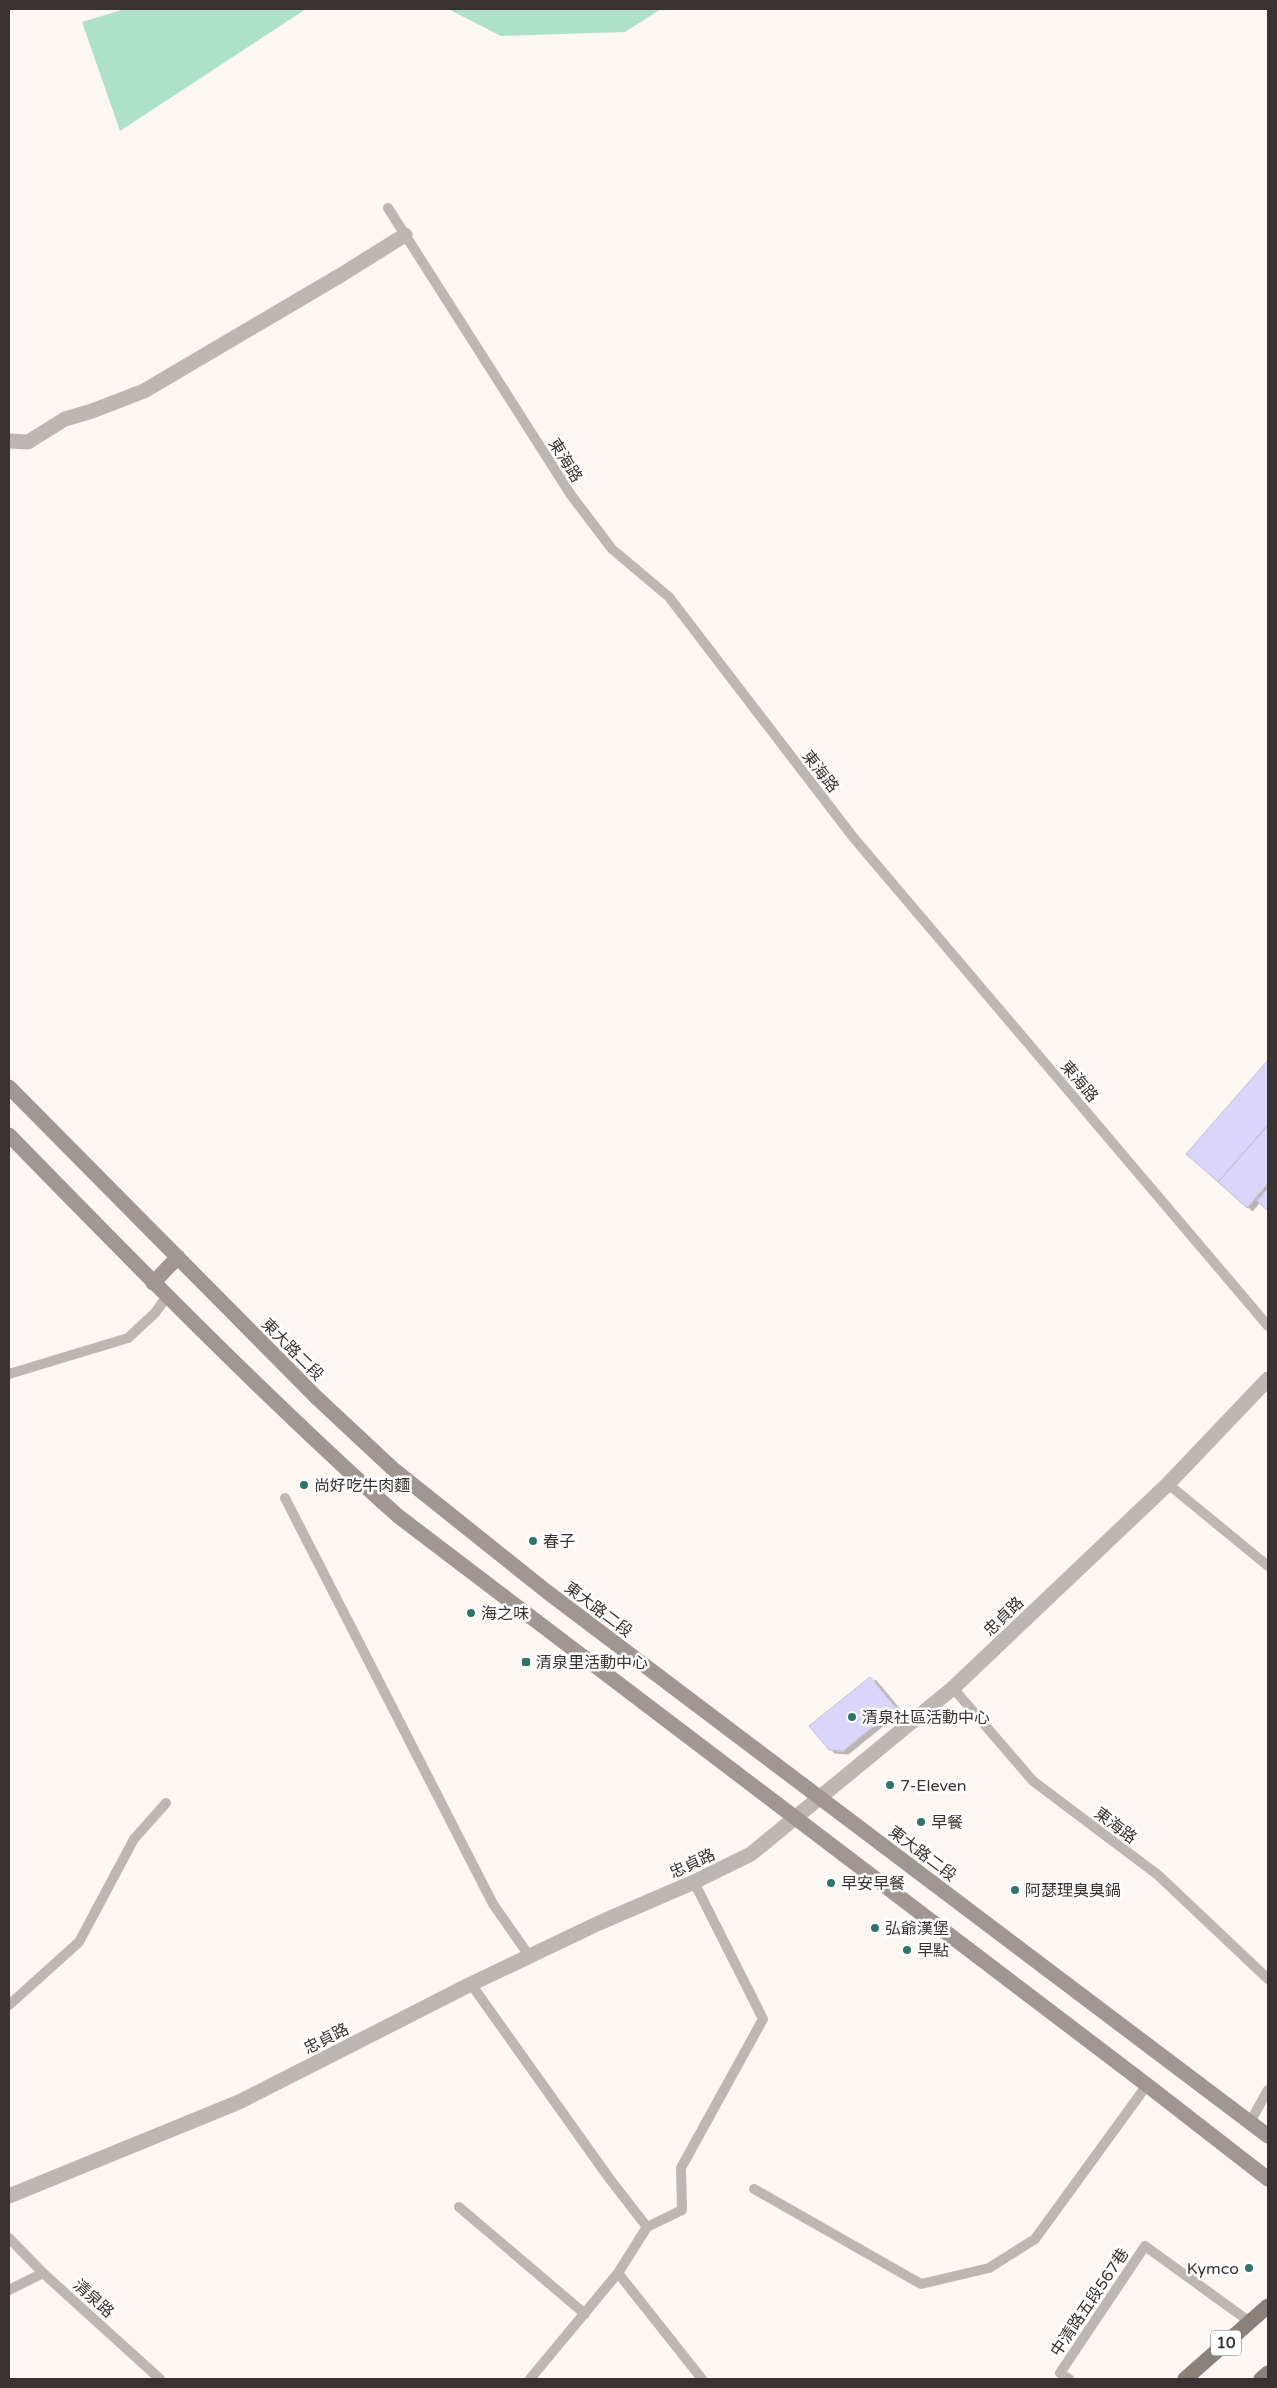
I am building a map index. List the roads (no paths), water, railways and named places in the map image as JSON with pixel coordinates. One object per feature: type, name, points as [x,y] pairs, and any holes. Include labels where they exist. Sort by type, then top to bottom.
[{"type":"main road","name":"10","points":[[1185,2379],[1268,2306]]},
{"type":"main road","points":[[1261,2379],[1268,2373]]},
{"type":"street","points":[[9,441],[28,442],[65,419],[144,391],[341,276],[405,235]]},
{"type":"street","name":"東大路二段","points":[[9,1087],[316,1397],[392,1468],[554,1597],[1268,2136]]},
{"type":"street","points":[[9,1135],[153,1283],[308,1435],[398,1516],[1147,2085],[1268,2180]]},
{"type":"street","points":[[153,1283],[178,1257]]},
{"type":"street","name":"忠貞路","points":[[9,2196],[239,2102],[471,1984],[751,1854],[952,1688],[1168,1484],[1268,1379]]},
{"type":"lane","name":"東海路","points":[[388,208],[571,495],[612,549],[669,597],[853,837],[1268,1326]]},
{"type":"lane","points":[[9,1374],[128,1338],[155,1313],[167,1296]]},
{"type":"lane","points":[[1168,1484],[1268,1566]]},
{"type":"lane","points":[[285,1498],[493,1904],[530,1957]]},
{"type":"lane","name":"東海路","points":[[952,1688],[1033,1781],[1158,1875],[1268,1979]]},
{"type":"lane","points":[[9,2005],[79,1942],[134,1839],[166,1803]]},
{"type":"lane","points":[[530,2379],[618,2273],[647,2227],[682,2210],[681,2168],[763,2019],[694,1882]]},
{"type":"lane","points":[[471,1984],[647,2227]]},
{"type":"lane","points":[[754,2189],[921,2284],[989,2268],[1035,2239],[1147,2085]]},
{"type":"lane","points":[[1250,2122],[1268,2090]]},
{"type":"lane","points":[[459,2206],[585,2314]]},
{"type":"lane","name":"清泉路","points":[[9,2238],[43,2273],[160,2379]]},
{"type":"lane","name":"中清路五段567巷","points":[[1069,2379],[1060,2373],[1145,2246],[1250,2322]]},
{"type":"lane","points":[[9,2290],[43,2273]]},
{"type":"lane","points":[[618,2273],[702,2379]]},
{"type":"place","name":"尚好吃牛肉麵","points":[[304,1485]]},
{"type":"place","name":"春子","points":[[533,1541]]},
{"type":"place","name":"海之味","points":[[471,1613]]},
{"type":"place","name":"清泉里活動中心","points":[[526,1662]]},
{"type":"place","name":"清泉社區活動中心","points":[[852,1717]]},
{"type":"place","name":"7-Eleven","points":[[890,1785]]},
{"type":"place","name":"早餐","points":[[921,1822]]},
{"type":"place","name":"早安早餐","points":[[831,1883]]},
{"type":"place","name":"阿瑟理臭臭鍋","points":[[1015,1890]]},
{"type":"place","name":"弘爺漢堡","points":[[875,1928]]},
{"type":"place","name":"早點","points":[[907,1950]]},
{"type":"place","name":"Kymco","points":[[1249,2268]]}]
